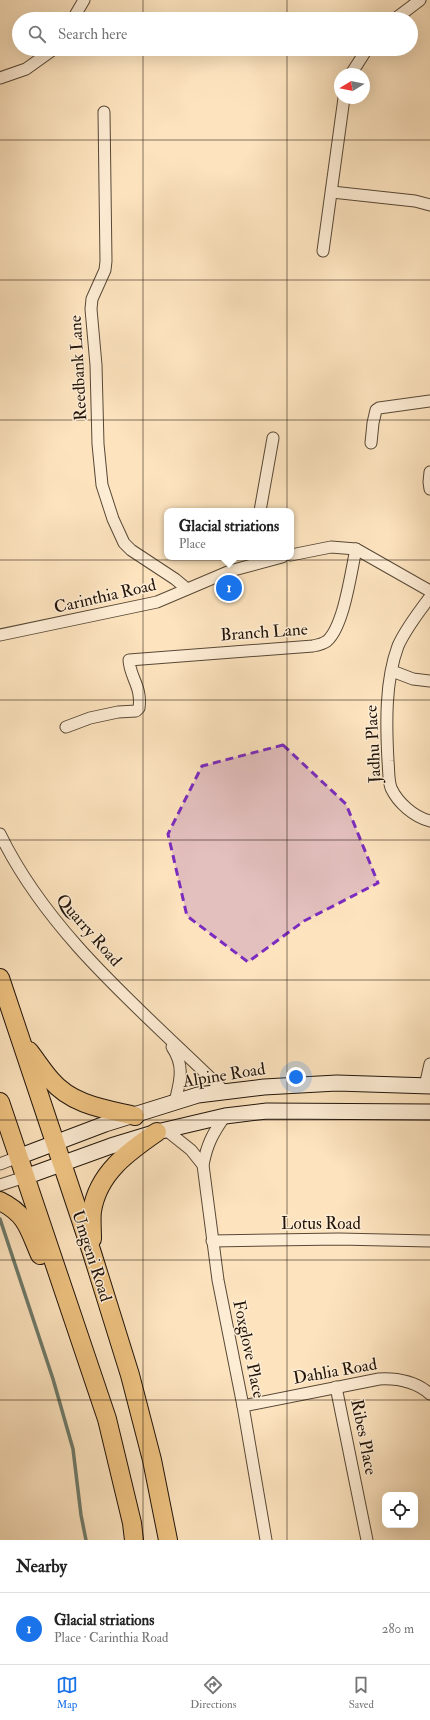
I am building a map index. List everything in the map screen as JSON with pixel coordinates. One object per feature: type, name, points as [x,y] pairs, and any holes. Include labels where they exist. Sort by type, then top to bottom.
[{"type":"highway","name":"Umgeni Road","points":[[0,978],[92,1253],[130,1375],[152,1460],[168,1540]]},
{"type":"highway","points":[[21,1040],[51,1080],[73,1098],[92,1106],[135,1116]]},
{"type":"highway","points":[[0,1102],[107,1419],[117,1455],[134,1540]]},
{"type":"highway","points":[[92,1253],[92,1211],[96,1197],[106,1176],[117,1161],[161,1131]]},
{"type":"highway","points":[[0,1201],[11,1206],[20,1213],[26,1223],[107,1419]]},
{"type":"main road","name":"Alpine Road","points":[[18,1157],[105,1124],[135,1116],[175,1102],[224,1091],[337,1083],[427,1086]]},
{"type":"main road","points":[[25,1177],[161,1131],[225,1116],[268,1111],[430,1112]]},
{"type":"street","points":[[77,12],[84,0]]},
{"type":"street","points":[[404,12],[420,0]]},
{"type":"street","points":[[0,78],[26,69],[44,56]]},
{"type":"street","points":[[354,68],[362,56]]},
{"type":"street","points":[[323,251],[343,104]]},
{"type":"street","name":"Reedbank Lane","points":[[104,112],[106,261],[105,270],[92,299],[91,309],[96,365],[98,444],[102,485],[113,519],[124,543],[131,550],[187,589]]},
{"type":"street","points":[[332,192],[415,201],[430,205]]},
{"type":"street","points":[[371,443],[372,423],[376,410],[379,408],[430,401]]},
{"type":"street","points":[[261,508],[273,438]]},
{"type":"street","points":[[430,472],[430,489]]},
{"type":"street","points":[[294,554],[331,547],[356,550],[430,591]]},
{"type":"street","name":"Branch Lane","points":[[66,727],[90,718],[118,712],[136,711],[139,708],[139,692],[130,669],[129,660],[313,646],[326,642],[334,631],[342,613],[356,550]]},
{"type":"street","name":"Carinthia Road","points":[[0,636],[157,602],[248,561]]},
{"type":"street","name":"Jadhu Place","points":[[430,597],[409,626],[398,646],[388,693],[387,750],[389,780],[395,796],[414,814],[430,820]]},
{"type":"street","points":[[392,671],[413,679],[430,680]]},
{"type":"street","name":"Quarry Road","points":[[0,834],[19,869],[57,922],[89,959],[167,1038],[224,1091]]},
{"type":"street","name":"Quarry Road","points":[[167,1038],[180,1059],[180,1077],[175,1102]]},
{"type":"street","points":[[427,1086],[430,1064]]},
{"type":"street","name":"Foxglove Place","points":[[225,1116],[211,1135],[202,1165],[222,1304],[243,1406],[266,1540]]},
{"type":"street","name":"Foxglove Place","points":[[161,1131],[191,1150],[202,1165]]},
{"type":"street","points":[[0,1164],[18,1157]]},
{"type":"street","points":[[0,1184],[25,1177]]},
{"type":"street","name":"Lotus Road","points":[[212,1241],[430,1241]]},
{"type":"street","name":"Dahlia Road","points":[[243,1406],[379,1379],[396,1379],[419,1385],[430,1394]]},
{"type":"street","name":"Ribes Place","points":[[336,1387],[367,1540]]},
{"type":"highlighted area","points":[[283,745],[346,804],[378,883],[304,921],[248,962],[187,916],[168,834],[202,766]]},
{"type":"waterway","points":[[0,1219],[53,1379],[73,1449],[81,1515],[86,1540]]},
{"type":"place","name":"Glacial striations","points":[[229,588]]}]
